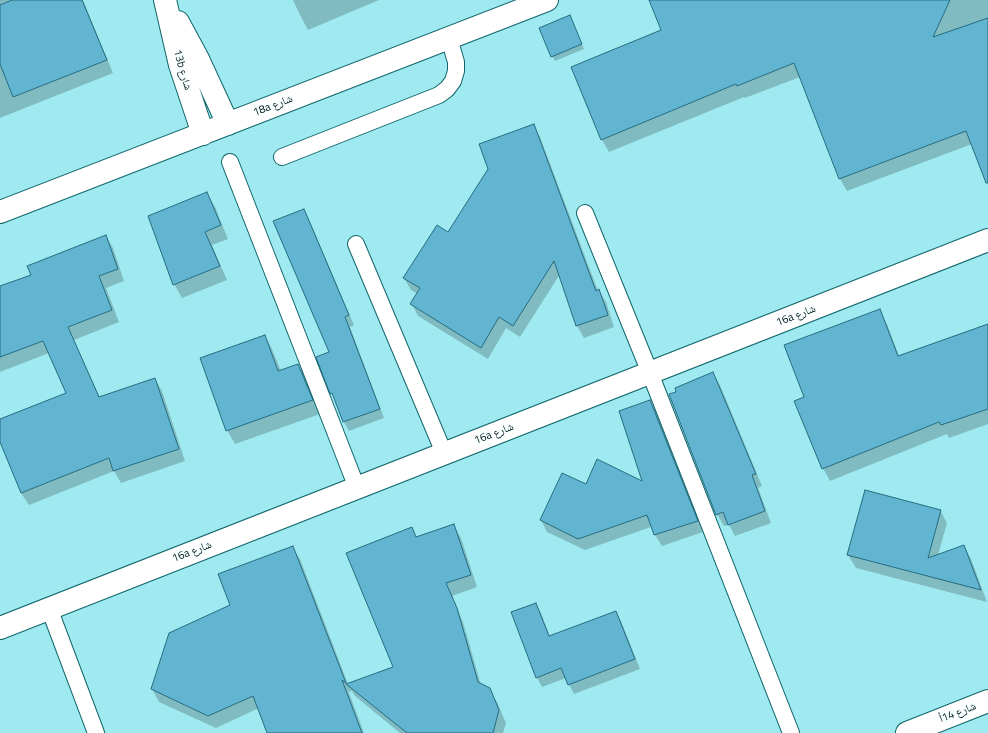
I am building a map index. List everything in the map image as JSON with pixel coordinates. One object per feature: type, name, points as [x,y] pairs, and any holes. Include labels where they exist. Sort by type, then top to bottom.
[{"type":"street","name":"18a شارع","points":[[0,212],[547,0]]},
{"type":"street","name":"13b شارع","points":[[166,2],[198,59],[228,124]]},
{"type":"street","name":"13b شارع","points":[[166,2],[180,65],[203,134]]},
{"type":"street","name":"16a شارع","points":[[0,628],[988,240]]},
{"type":"street","name":"شارع 14أ","points":[[907,733],[988,701]]},
{"type":"lane","points":[[282,157],[439,95],[447,89],[453,81],[456,72],[456,62],[449,38]]},
{"type":"lane","points":[[230,162],[357,488]]},
{"type":"lane","points":[[585,213],[650,373],[791,733]]},
{"type":"lane","points":[[356,244],[444,453]]},
{"type":"lane","points":[[49,608],[96,733]]},
{"type":"building","points":[[12,0],[82,0],[107,60],[13,97],[0,64],[0,5]]},
{"type":"building","points":[[649,0],[950,0],[933,37],[988,18],[988,183],[986,183],[966,131],[839,179],[794,63],[737,86],[736,84],[601,140],[571,67],[661,30]]},
{"type":"building","points":[[570,15],[582,44],[551,57],[539,28]]},
{"type":"building","points":[[534,124],[596,291],[599,289],[608,315],[576,326],[554,261],[513,326],[499,317],[481,348],[410,304],[420,288],[403,278],[437,225],[448,232],[488,169],[479,144]]},
{"type":"building","points":[[207,192],[221,225],[205,232],[220,266],[173,285],[148,216]]},
{"type":"building","points":[[304,209],[349,315],[345,317],[380,409],[343,422],[332,393],[330,394],[316,357],[329,352],[273,221]]},
{"type":"building","points":[[106,235],[118,269],[99,276],[112,310],[68,327],[99,397],[155,378],[179,449],[113,471],[109,458],[21,493],[0,442],[0,419],[66,393],[43,341],[0,357],[0,286],[31,275],[27,266]]},
{"type":"building","points":[[880,309],[898,356],[988,324],[988,409],[941,425],[939,422],[822,469],[794,401],[804,397],[784,345]]},
{"type":"building","points":[[265,335],[278,371],[298,364],[313,400],[226,431],[200,358]]},
{"type":"building","points":[[713,372],[756,474],[752,475],[765,511],[728,525],[723,512],[716,515],[669,394],[676,392],[675,388]]},
{"type":"building","points":[[650,400],[698,521],[654,535],[647,515],[578,539],[540,520],[562,473],[586,484],[597,459],[642,481],[619,411]]},
{"type":"building","points":[[865,490],[941,510],[928,558],[964,545],[981,590],[847,555]]},
{"type":"building","points":[[454,524],[471,575],[446,583],[457,608],[478,682],[490,688],[499,710],[493,733],[407,733],[346,684],[393,667],[346,553],[412,527],[416,537]]},
{"type":"building","points":[[293,546],[346,683],[342,680],[362,733],[267,733],[253,696],[208,716],[151,689],[169,633],[230,605],[218,574]]},
{"type":"building","points":[[536,603],[549,636],[616,611],[635,659],[568,685],[561,668],[536,678],[511,612]]}]
